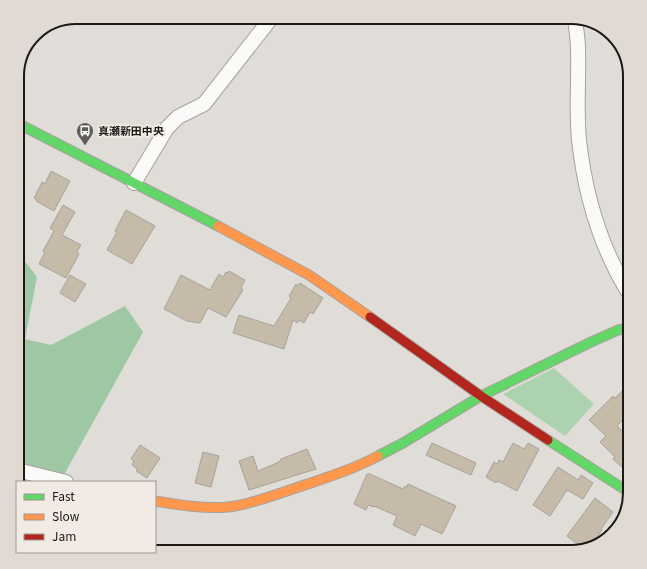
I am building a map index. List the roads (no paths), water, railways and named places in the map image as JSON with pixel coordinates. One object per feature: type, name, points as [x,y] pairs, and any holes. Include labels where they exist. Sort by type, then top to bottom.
[{"type":"street","points":[[134,183],[167,128],[178,117],[204,104],[267,24]]},
{"type":"street","points":[[576,24],[578,48],[579,139],[583,173],[606,251],[623,284]]},
{"type":"street","points":[[24,127],[252,243],[309,275],[481,396],[623,488]]},
{"type":"street","points":[[156,501],[198,508],[229,507],[266,498],[365,463],[403,443],[481,396],[591,342],[623,329]]},
{"type":"street","points":[[24,472],[62,481]]},
{"type":"place","name":"真瀬新田中央","points":[[85,146]]}]
